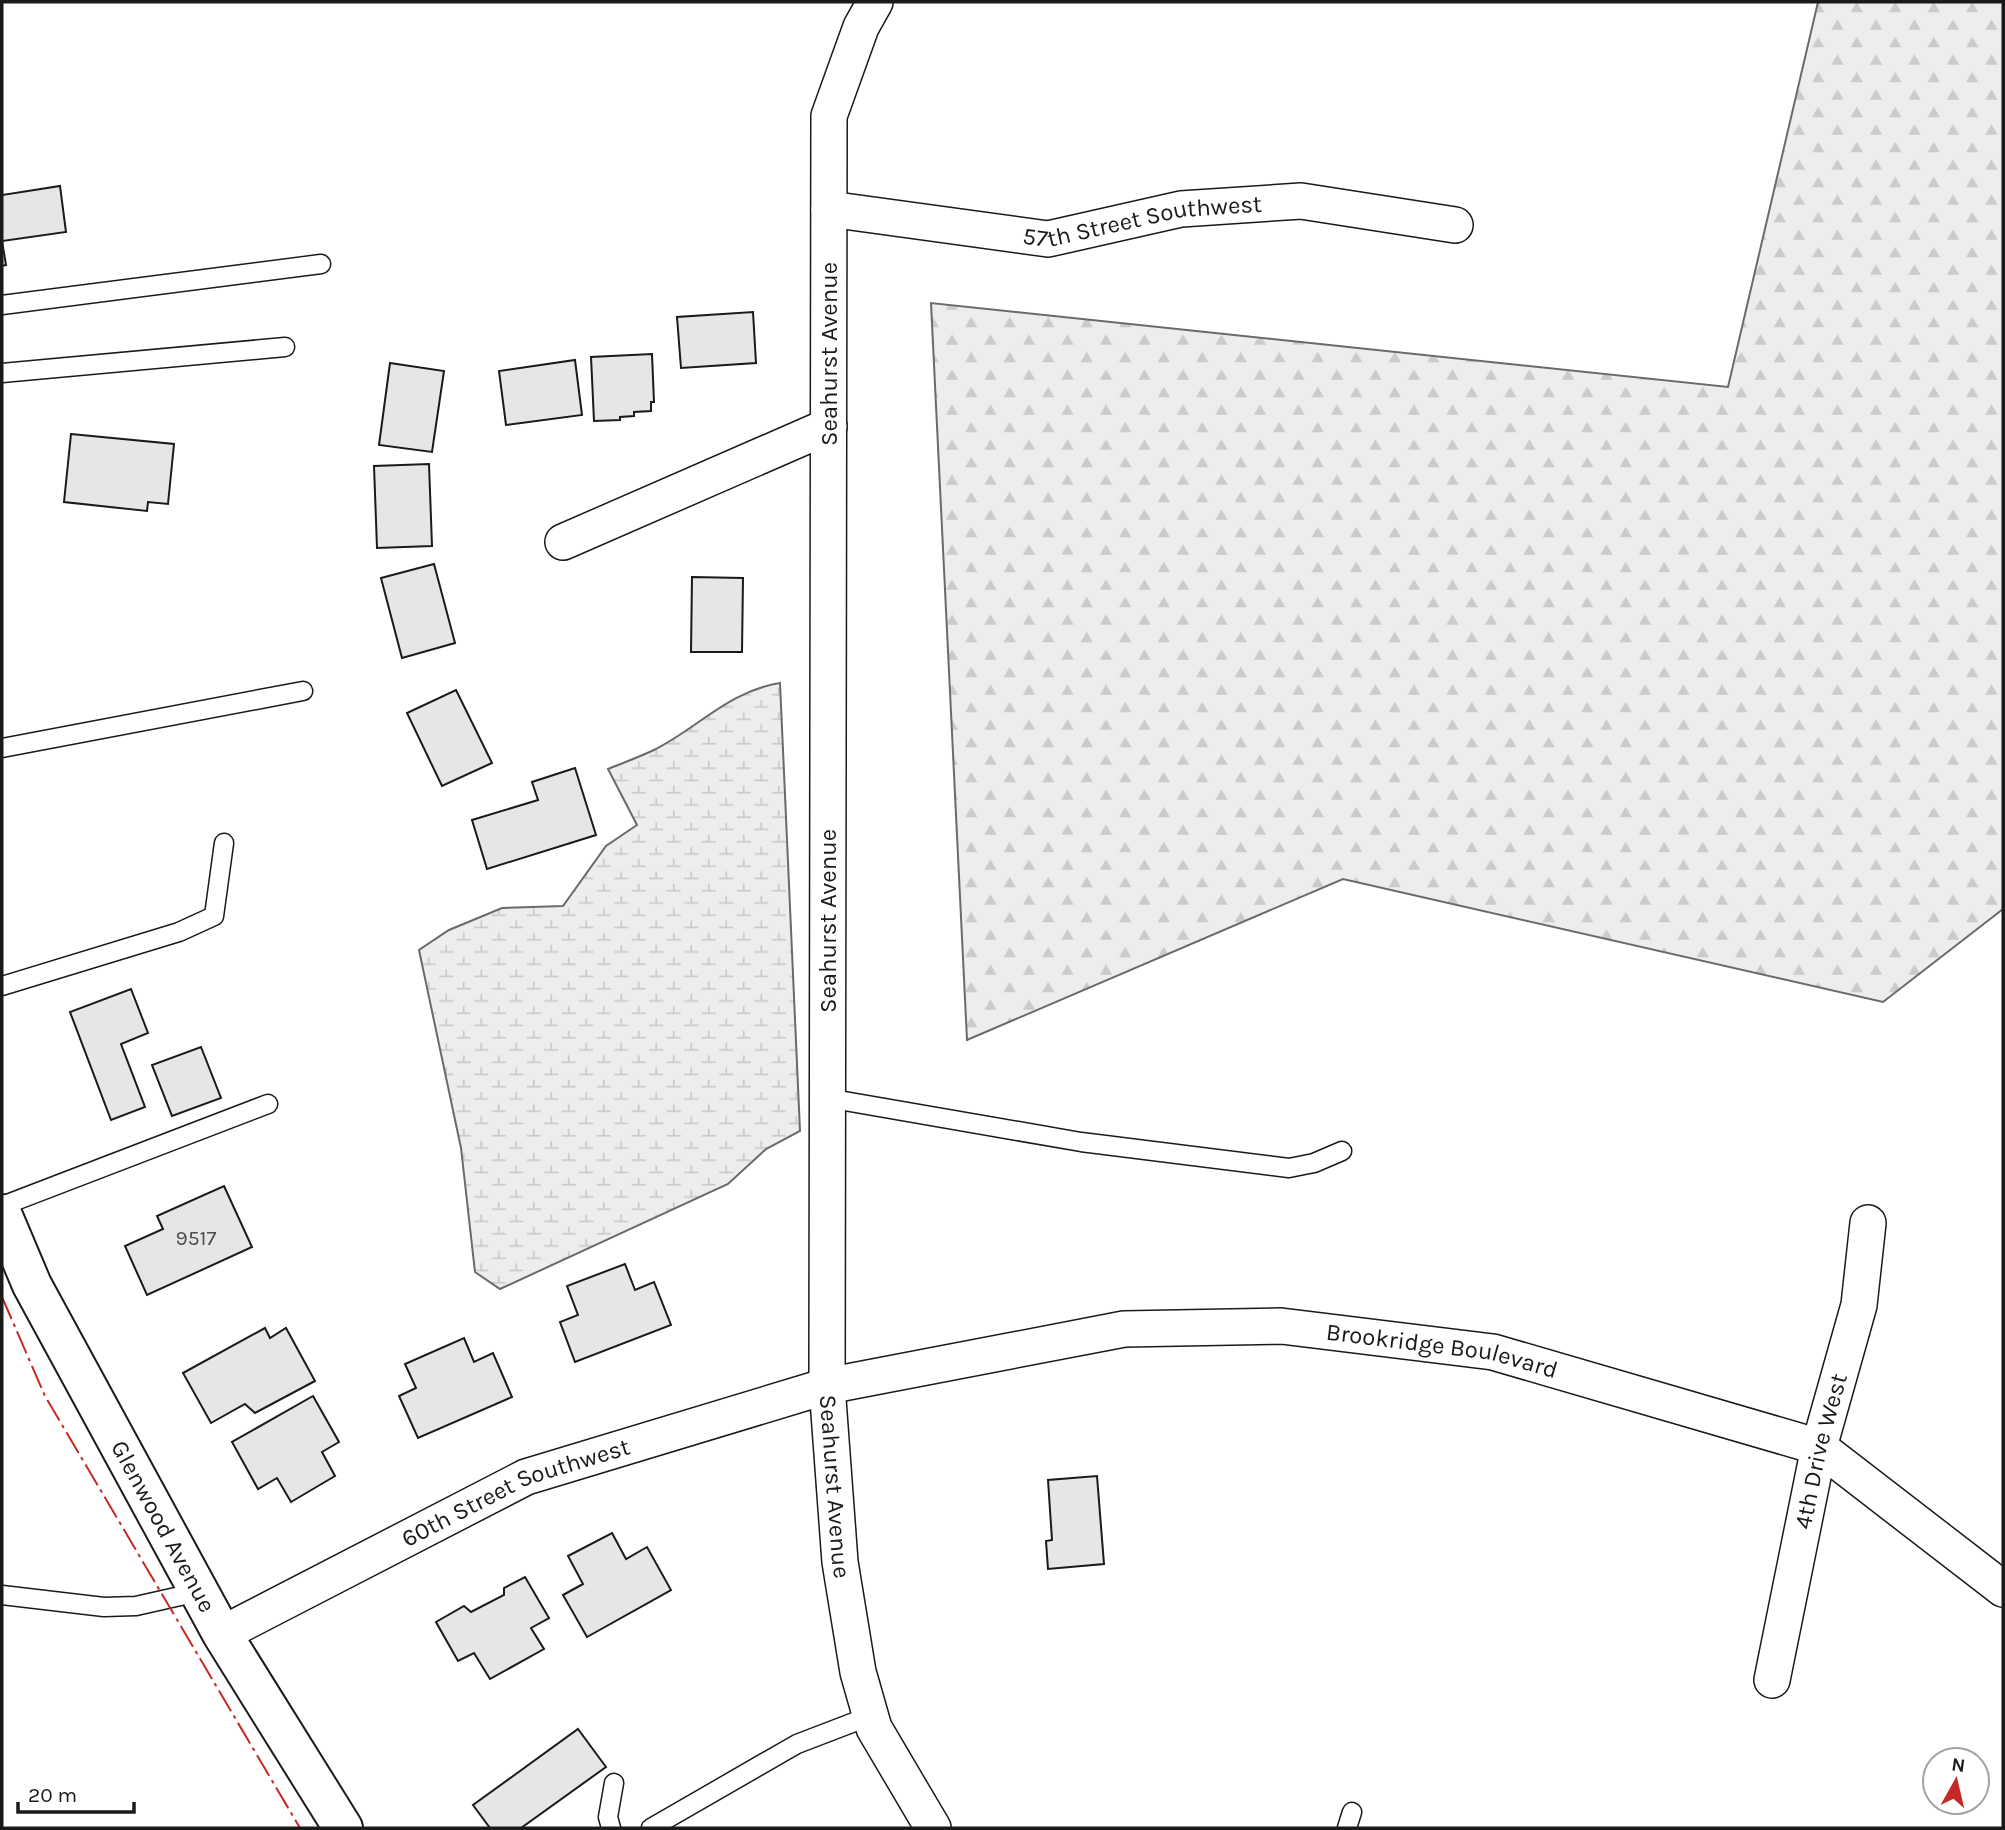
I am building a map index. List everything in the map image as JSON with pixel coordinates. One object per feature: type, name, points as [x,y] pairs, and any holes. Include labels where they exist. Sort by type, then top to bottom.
[{"type":"street","name":"Seahurst Avenue","points":[[875,2],[861,27],[829,116],[827,1386],[840,1562],[858,1672],[874,1728],[933,1828]]},
{"type":"street","name":"57th Street Southwest","points":[[829,208],[1048,239],[1181,209],[1301,201],[1455,225]]},
{"type":"street","points":[[563,542],[829,426]]},
{"type":"street","name":"Glenwood Avenue","points":[[3,1220],[32,1285],[198,1592],[343,1828]]},
{"type":"street","name":"4th Drive West","points":[[1772,1680],[1819,1447],[1859,1305],[1868,1223]]},
{"type":"street","name":"Brookridge Boulevard","points":[[827,1386],[1124,1329],[1281,1326],[1493,1352],[1819,1447],[2003,1589]]},
{"type":"street","name":"60th Street Southwest","points":[[222,1634],[526,1477],[827,1386]]},
{"type":"lane","points":[[2,305],[321,264]]},
{"type":"lane","points":[[2,373],[285,347]]},
{"type":"lane","points":[[2,748],[303,691]]},
{"type":"lane","points":[[2,986],[179,932],[214,916],[223,843]]},
{"type":"lane","points":[[827,1098],[1081,1142],[1277,1167],[1314,1163],[1342,1151]]},
{"type":"lane","points":[[3,1220],[268,1104]]},
{"type":"lane","points":[[2,1595],[125,1606],[198,1592]]},
{"type":"lane","points":[[652,1828],[797,1744],[870,1716]]},
{"type":"lane","points":[[611,1828],[608,1817],[614,1783]]},
{"type":"green space","points":[[1818,2],[2003,2],[2003,909],[1883,1002],[1343,879],[967,1040],[931,303],[1728,387]]},
{"type":"green space","points":[[780,683],[800,1131],[766,1149],[728,1184],[500,1289],[475,1272],[461,1148],[419,950],[449,930],[502,908],[563,906],[606,846],[637,825],[608,769],[654,750],[745,694]]},
{"type":"building","points":[[60,186],[66,232],[2,241],[2,195]]},
{"type":"building","points":[[2,241],[6,265],[2,266]]},
{"type":"building","points":[[753,312],[756,363],[681,368],[677,317]]},
{"type":"building","points":[[652,354],[654,402],[651,402],[651,411],[634,412],[634,416],[620,417],[620,420],[594,421],[591,357]]},
{"type":"building","points":[[575,360],[582,415],[506,425],[499,371]]},
{"type":"building","points":[[390,363],[444,371],[432,452],[379,445]]},
{"type":"building","points":[[71,434],[174,444],[168,504],[148,502],[147,511],[64,502]]},
{"type":"building","points":[[429,464],[432,546],[377,548],[374,466]]},
{"type":"building","points":[[434,564],[455,643],[402,658],[381,578]]},
{"type":"building","points":[[692,577],[743,578],[742,652],[691,652]]},
{"type":"building","points":[[456,690],[492,763],[442,786],[407,713]]},
{"type":"building","points":[[575,768],[596,835],[487,869],[472,820],[538,800],[532,782]]},
{"type":"building","points":[[131,989],[148,1033],[121,1044],[145,1107],[111,1120],[70,1012]]},
{"type":"building","points":[[201,1047],[221,1098],[172,1116],[152,1065]]},
{"type":"building","points":[[224,1186],[252,1247],[147,1295],[125,1246],[163,1229],[157,1216]]},
{"type":"building","points":[[625,1264],[635,1290],[654,1282],[671,1325],[575,1362],[560,1322],[578,1315],[567,1286]]},
{"type":"building","points":[[265,1328],[270,1338],[286,1328],[315,1381],[255,1413],[245,1404],[211,1423],[183,1373]]},
{"type":"building","points":[[464,1338],[474,1362],[493,1353],[512,1397],[418,1438],[399,1396],[416,1388],[405,1364]]},
{"type":"building","points":[[313,1396],[339,1442],[322,1452],[335,1476],[291,1502],[277,1478],[258,1489],[232,1442]]},
{"type":"building","points":[[1097,1476],[1104,1564],[1048,1569],[1046,1541],[1052,1540],[1048,1480]]},
{"type":"building","points":[[612,1533],[626,1559],[647,1547],[671,1590],[587,1637],[563,1595],[583,1584],[568,1556]]},
{"type":"building","points":[[525,1577],[549,1618],[531,1628],[544,1649],[490,1679],[474,1653],[458,1661],[436,1622],[464,1606],[471,1612],[504,1595],[504,1588]]},
{"type":"building","points":[[578,1729],[606,1767],[521,1828],[490,1828],[473,1805]]},
{"type":"power","points":[[2,1297],[45,1396],[300,1828]]}]
